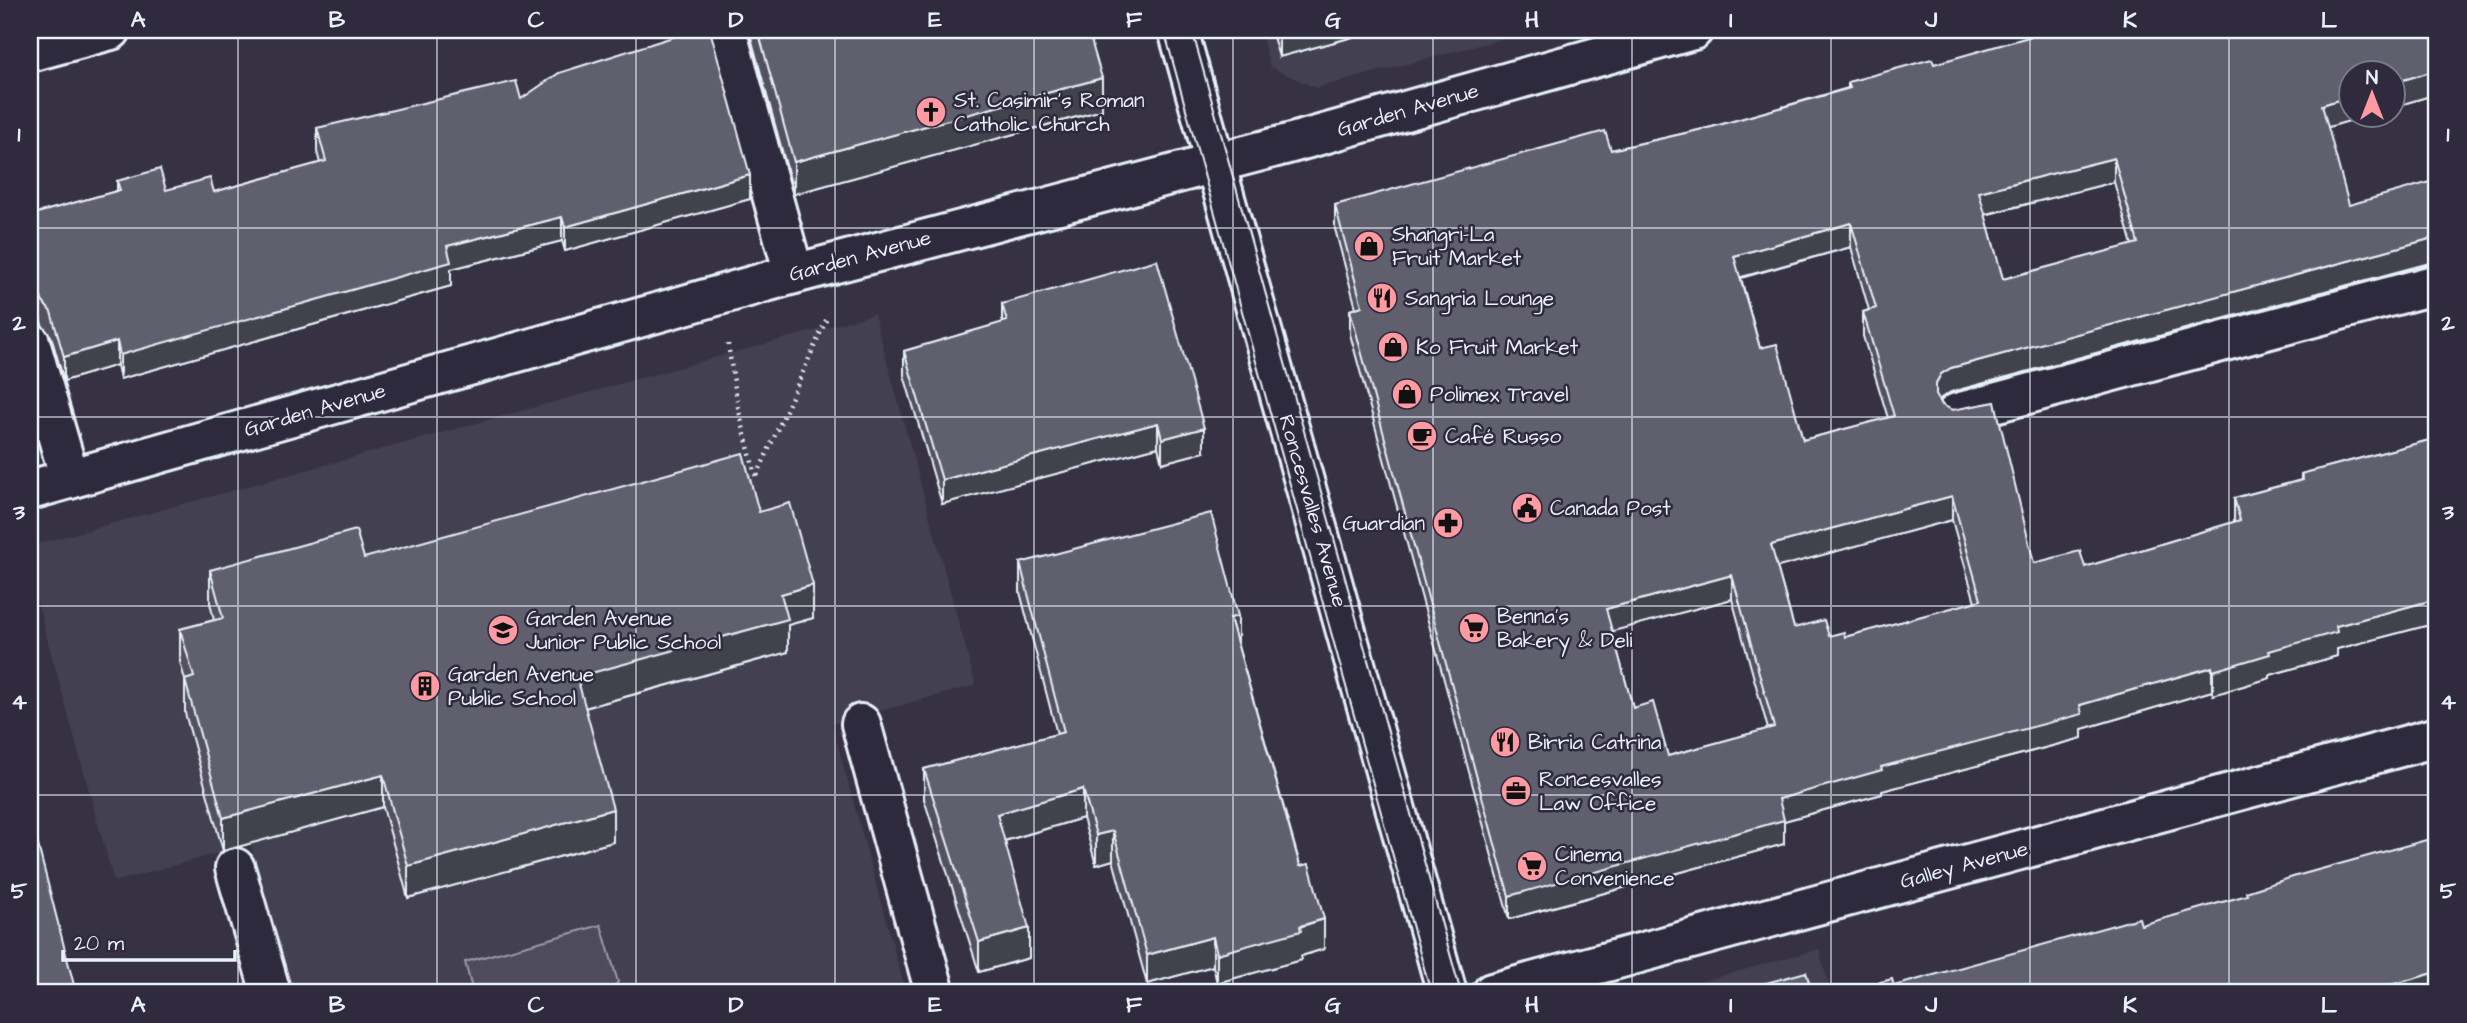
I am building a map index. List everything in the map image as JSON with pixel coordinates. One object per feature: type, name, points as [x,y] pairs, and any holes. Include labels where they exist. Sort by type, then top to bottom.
[{"type":"street","points":[[30,52],[110,30]]},
{"type":"street","points":[[726,30],[794,274]]},
{"type":"street","name":"Roncesvalles Avenue","points":[[1178,30],[1447,993]]},
{"type":"street","name":"Garden Avenue","points":[[30,490],[794,274],[1215,162],[1598,42],[1693,30]]},
{"type":"street","points":[[1957,413],[2437,284]]},
{"type":"street","points":[[30,342],[70,479]]},
{"type":"street","points":[[860,724],[935,993]]},
{"type":"street","name":"Galley Avenue","points":[[1492,993],[2437,737]]},
{"type":"street","points":[[235,868],[271,993]]},
{"type":"path","points":[[1082,38],[1101,34]]},
{"type":"path","points":[[727,342],[738,407],[756,478],[829,314]]},
{"type":"shaded area","points":[[1260,30],[1536,30],[1316,88],[1270,67]]},
{"type":"shaded area","name":"Garden Avenue Junior Public School","points":[[874,314],[976,685],[832,724],[906,993],[293,993],[251,844],[114,882],[30,576],[30,546]]},
{"type":"shaded area","points":[[601,925],[618,982],[609,993],[473,993],[465,962]]},
{"type":"shaded area","points":[[1819,949],[1831,993],[1659,993]]},
{"type":"building","points":[[695,30],[710,30],[750,175],[565,227],[562,217],[447,246],[451,262],[120,355],[117,341],[64,357],[51,312],[42,301],[30,256],[30,215],[120,190],[117,181],[160,169],[166,190],[210,178],[214,192],[326,161],[317,128],[516,81],[521,99],[559,73]]},
{"type":"building","name":"St. Casimir's Roman Catholic Church","points":[[758,30],[1088,30],[1102,78],[794,162]]},
{"type":"building","points":[[2053,30],[2437,30],[2437,70],[2408,79],[2408,60],[2338,60],[2338,100],[2322,105],[2349,205],[2437,180],[2437,237],[1951,368],[1941,374],[1936,383],[1936,394],[1942,405],[1952,410],[1995,402],[2034,563],[2080,551],[2085,567],[2240,520],[2234,498],[2303,480],[2301,474],[2437,438],[2437,599],[2336,626],[2337,632],[2269,651],[2270,654],[2213,671],[2212,667],[2080,705],[2082,714],[1881,767],[1882,770],[1779,799],[1784,820],[1509,896],[1350,310],[1362,306],[1335,205],[1605,131],[1611,150],[1712,127],[1850,88],[1848,82],[1932,59],[1934,64]],"holes":[[[2114,158],[2138,243],[2003,279],[1979,192]],[[1851,223],[1876,308],[1863,312],[1894,416],[1803,440],[1777,344],[1760,348],[1734,256]],[[1952,496],[1981,600],[1845,637],[1844,632],[1829,636],[1824,620],[1794,628],[1771,545]],[[1732,575],[1774,727],[1668,756],[1653,702],[1633,708],[1606,609]]]},
{"type":"building","points":[[1157,260],[1204,428],[1162,439],[1158,423],[942,480],[904,351],[1007,321],[1002,304]]},
{"type":"building","name":"Garden Avenue Public School","points":[[743,453],[759,512],[790,503],[813,585],[781,594],[788,619],[577,677],[613,809],[408,866],[383,775],[223,818],[185,680],[194,677],[180,629],[223,618],[210,570],[356,530],[364,558]]},
{"type":"building","points":[[1211,513],[1238,616],[1230,618],[1300,866],[1309,864],[1324,919],[1300,926],[1301,931],[1217,954],[1213,937],[1147,955],[1113,831],[1096,835],[1083,789],[997,814],[1029,928],[979,942],[924,769],[1064,732],[1020,563]]},
{"type":"building","points":[[30,814],[76,993],[30,993]]},
{"type":"building","points":[[2437,837],[2437,972],[2362,993],[1839,993],[1892,979],[1894,986],[2139,918],[2141,925],[2247,895],[2246,892],[2296,876]]},
{"type":"building","points":[[1806,972],[1812,993],[1730,993]]},
{"type":"tram line","points":[[1164,30],[1431,993]]},
{"type":"tram line","points":[[1192,30],[1461,993]]},
{"type":"place","name":"St. Casimir's Roman Catholic Church","points":[[931,112]]},
{"type":"place","name":"Shangri-La Fruit Market","points":[[1369,246]]},
{"type":"place","name":"Sangria Lounge","points":[[1382,298]]},
{"type":"place","name":"Ko Fruit Market","points":[[1393,347]]},
{"type":"place","name":"Polimex Travel","points":[[1407,394]]},
{"type":"place","name":"Café Russo","points":[[1422,436]]},
{"type":"place","name":"Canada Post","points":[[1527,508]]},
{"type":"place","name":"Guardian","points":[[1448,523]]},
{"type":"place","name":"Benna's Bakery & Deli","points":[[1474,628]]},
{"type":"place","name":"Garden Avenue Junior Public School","points":[[503,630]]},
{"type":"place","name":"Garden Avenue Public School","points":[[425,686]]},
{"type":"place","name":"Birria Catrina","points":[[1505,742]]},
{"type":"place","name":"Roncesvalles Law Office","points":[[1516,791]]},
{"type":"place","name":"Cinema Convenience","points":[[1532,866]]}]
